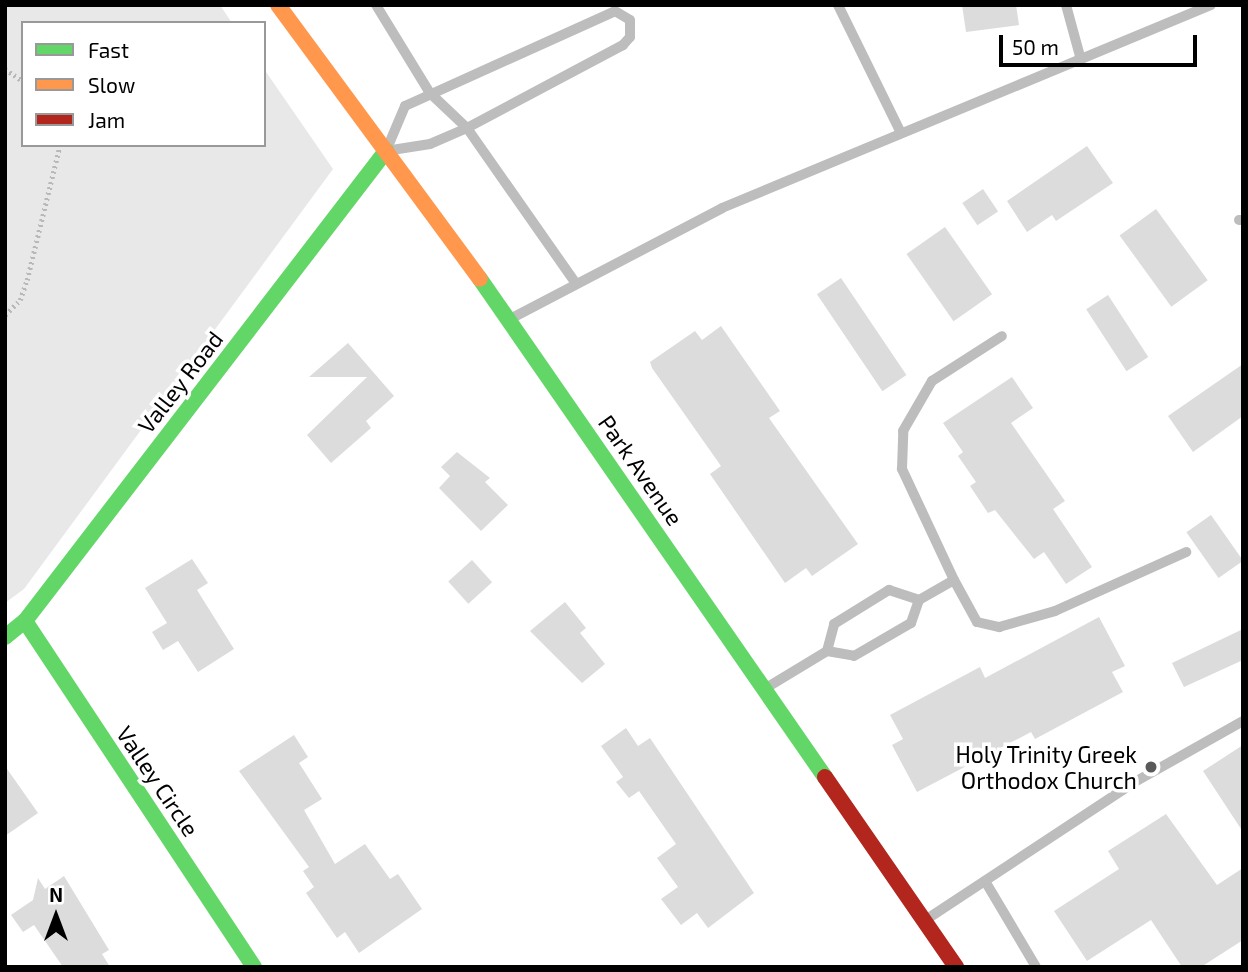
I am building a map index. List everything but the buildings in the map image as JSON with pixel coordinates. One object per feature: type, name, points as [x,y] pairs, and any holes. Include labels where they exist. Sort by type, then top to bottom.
[{"type":"main road","name":"Park Avenue","points":[[278,5],[509,319],[956,967]]},
{"type":"main road","name":"Valley Road","points":[[5,637],[25,621],[386,151]]},
{"type":"main road","name":"Valley Circle","points":[[25,621],[254,967]]},
{"type":"lane","points":[[376,5],[430,93],[467,128],[574,281]]},
{"type":"lane","points":[[838,5],[900,131]]},
{"type":"lane","points":[[1066,5],[1081,60]]},
{"type":"lane","points":[[509,319],[574,281],[722,208],[900,131],[1081,60],[1211,5]]},
{"type":"lane","points":[[615,11],[629,20],[629,37],[623,45],[467,128],[430,144],[386,151],[405,106],[598,14],[615,11]]},
{"type":"lane","points":[[1002,336],[932,381],[902,431],[902,469],[954,580],[977,622],[999,627],[1055,611],[1186,552]]},
{"type":"lane","points":[[764,689],[827,651],[854,656],[911,623],[919,600],[954,580]]},
{"type":"lane","points":[[827,651],[834,624],[889,590],[919,600]]},
{"type":"lane","points":[[924,921],[1133,783],[1243,721]]},
{"type":"lane","points":[[985,881],[1036,967]]},
{"type":"path","points":[[5,69],[21,80]]},
{"type":"path","points":[[5,315],[20,300],[27,280],[60,147]]},
{"type":"shaded area","points":[[5,5],[220,5],[231,21],[21,21],[21,147],[266,147],[266,72],[333,169],[24,589],[5,603]]},
{"type":"traffic: fast","points":[[5,637],[25,621],[386,151]]},
{"type":"traffic: fast","points":[[480,279],[825,777]]},
{"type":"traffic: fast","points":[[25,621],[254,967]]},
{"type":"traffic: slow","points":[[278,5],[480,279]]},
{"type":"traffic: jam","points":[[825,777],[956,967]]},
{"type":"place","name":"Holy Trinity Greek Orthodox Church","points":[[1151,767]]}]
